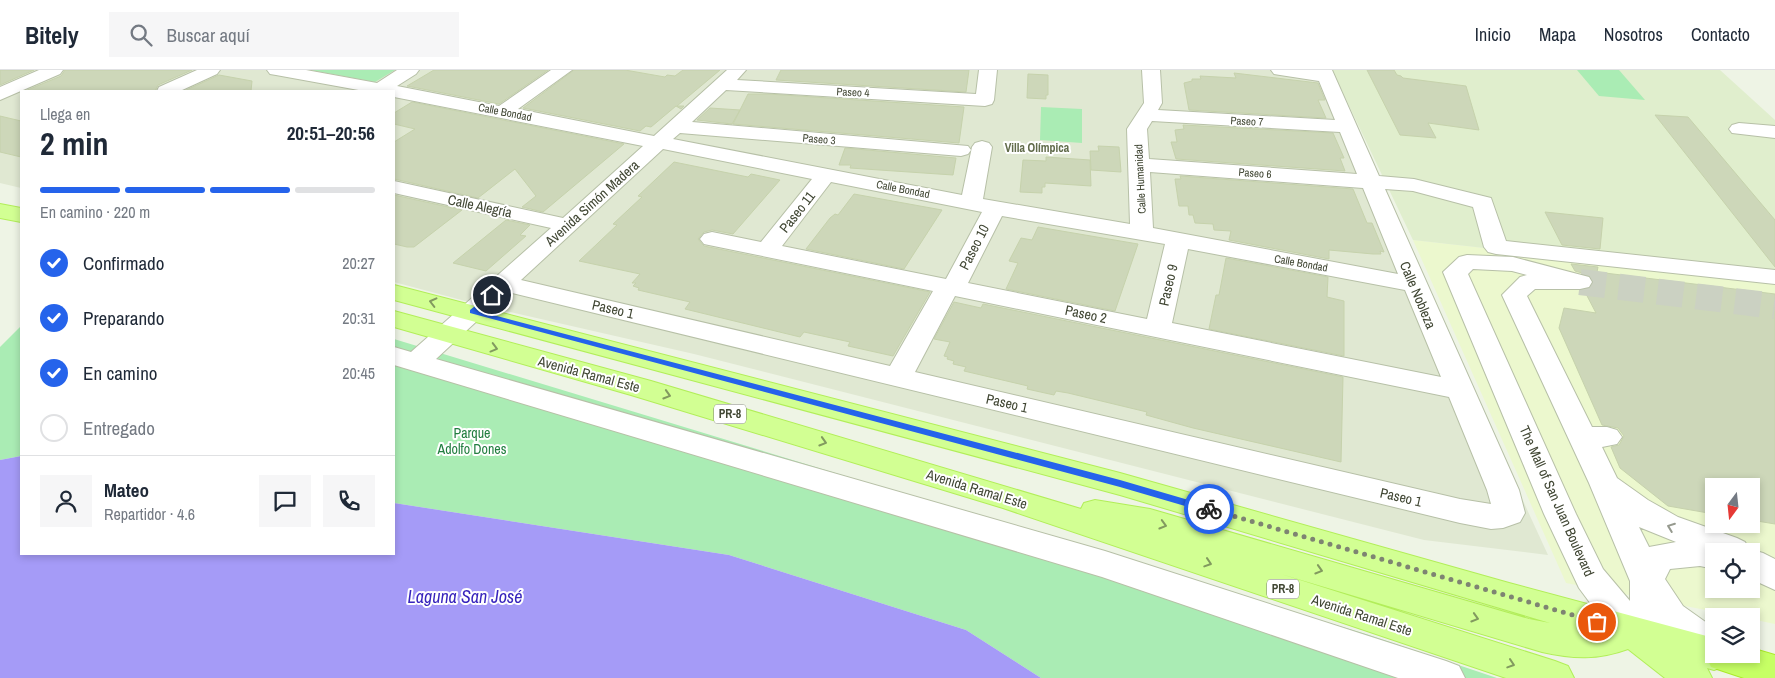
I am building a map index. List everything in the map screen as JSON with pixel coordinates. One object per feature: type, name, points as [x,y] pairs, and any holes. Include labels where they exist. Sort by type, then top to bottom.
[{"type":"highway","points":[[1748,663],[1775,672]]},
{"type":"main road","points":[[0,198],[20,202]]},
{"type":"main road","points":[[0,211],[20,215]]},
{"type":"main road","name":"PR-8","points":[[395,292],[1120,484],[1510,598],[1705,650]]},
{"type":"main road","name":"Avenida Ramal Este","points":[[395,320],[641,388],[1012,499],[1555,678]]},
{"type":"main road","points":[[1012,499],[1150,521],[1529,634],[1582,643],[1618,639],[1632,631],[1693,678]]},
{"type":"main road","name":"PR-8","points":[[1742,663],[1775,676]]},
{"type":"street","points":[[0,94],[54,70]]},
{"type":"street","points":[[168,90],[211,70]]},
{"type":"street","name":"Calle Bondad","points":[[276,70],[388,90]]},
{"type":"street","points":[[388,90],[410,70]]},
{"type":"street","points":[[502,112],[563,70]]},
{"type":"street","name":"Paseo 4","points":[[729,77],[985,100],[988,70]]},
{"type":"street","name":"Calle Humanidad","points":[[1142,233],[1137,128],[1153,103],[1151,70]]},
{"type":"street","points":[[1280,70],[1325,73]]},
{"type":"street","name":"Calle Nobleza","points":[[1325,73],[1502,490],[1509,513]]},
{"type":"street","name":"Avenida Simón Madera","points":[[405,359],[446,335],[473,312],[729,77]]},
{"type":"street","name":"Calle Bondad","points":[[395,91],[995,208],[1142,233],[1413,284]]},
{"type":"street","points":[[0,101],[20,106]]},
{"type":"street","name":"Paseo 7","points":[[1147,115],[1347,126]]},
{"type":"street","name":"Paseo 3","points":[[676,127],[961,150]]},
{"type":"street","points":[[1739,129],[1775,132]]},
{"type":"street","points":[[971,202],[982,147]]},
{"type":"street","name":"Paseo 6","points":[[1139,165],[1414,185],[1483,202],[1496,248],[1775,277]]},
{"type":"street","name":"Paseo 11","points":[[767,250],[827,174]]},
{"type":"street","name":"Calle Alegría","points":[[395,187],[566,225]]},
{"type":"street","name":"Paseo 10","points":[[907,379],[995,208]]},
{"type":"street","name":"Paseo 2","points":[[712,239],[1460,390]]},
{"type":"street","name":"Paseo 9","points":[[1158,329],[1178,240]]},
{"type":"street","name":"The Mall of San Juan Boulevard","points":[[1467,262],[1513,264],[1580,282],[1529,282],[1514,295],[1597,442],[1604,483],[1647,581],[1648,603],[1642,619],[1632,631],[1591,578],[1560,514],[1455,272],[1467,262]]},
{"type":"street","name":"Paseo 1","points":[[505,284],[1460,511],[1490,517],[1501,517],[1509,513]]},
{"type":"street","points":[[405,359],[1105,564],[1446,678]]},
{"type":"street","points":[[1604,483],[1637,510],[1666,526],[1714,543]]},
{"type":"street","points":[[1705,554],[1659,557],[1647,581],[1671,616],[1705,643]]},
{"type":"shaded area","name":"Villa Olímpica","points":[[0,70],[1319,70],[1327,75],[1548,555],[1424,540],[694,354],[484,306],[395,282],[395,90],[20,90],[20,188],[0,183]]},
{"type":"shaded area","points":[[1332,70],[1720,70],[1775,120],[1775,281],[1413,240]]},
{"type":"shaded area","points":[[1413,240],[1775,281],[1775,624],[1760,621],[1760,608],[1705,608],[1705,610],[1566,583]]},
{"type":"green space","points":[[310,70],[395,70],[375,82]]},
{"type":"green space","points":[[1577,70],[1619,70],[1645,100],[1599,96]]},
{"type":"green space","points":[[1041,107],[1082,109],[1082,143],[1040,140]]},
{"type":"green space","points":[[20,327],[20,456],[0,460],[0,347]]},
{"type":"green space","name":"Parque Adolfo Dones","points":[[395,339],[1369,635],[1497,678],[1041,678],[966,630],[729,555],[395,503]]},
{"type":"water","name":"Laguna San José","points":[[20,456],[20,555],[395,555],[395,503],[729,555],[966,630],[1041,678],[0,678],[0,460]]},
{"type":"building","points":[[0,70],[34,70],[0,85]]},
{"type":"building","points":[[65,70],[192,70],[158,85],[156,90],[27,90],[61,76]]},
{"type":"building","points":[[434,70],[548,70],[499,104],[407,86]]},
{"type":"building","points":[[574,70],[625,70],[665,77],[667,75],[675,76],[683,70],[720,70],[677,106],[684,106],[681,109],[676,106],[651,127],[646,126],[640,131],[523,108]]},
{"type":"building","points":[[781,70],[969,70],[966,92],[776,80]]},
{"type":"building","points":[[1367,70],[1394,70],[1397,75],[1403,78],[1466,86],[1479,130],[1428,123],[1436,138],[1400,135]]},
{"type":"building","points":[[1234,73],[1318,83],[1325,100],[1318,100],[1326,118],[1189,110],[1184,83],[1192,81],[1192,79],[1201,79],[1200,76],[1236,78]]},
{"type":"building","points":[[1028,74],[1048,75],[1048,95],[1046,95],[1046,99],[1027,98]]},
{"type":"building","points":[[219,75],[252,81],[251,90],[186,90]]},
{"type":"building","points":[[748,94],[964,107],[959,143],[733,124]]},
{"type":"building","points":[[412,102],[624,144],[543,212],[522,207],[536,196],[515,169],[478,198],[395,179],[395,141],[415,129],[395,124],[395,112]]},
{"type":"building","points":[[710,108],[740,110],[732,124],[697,120]]},
{"type":"building","points":[[1655,115],[1688,117],[1775,220],[1775,267]]},
{"type":"building","points":[[0,116],[20,121],[20,157],[0,152]]},
{"type":"building","points":[[1183,125],[1333,133],[1344,158],[1340,158],[1345,171],[1176,159],[1171,142],[1177,142],[1175,130],[1184,129]]},
{"type":"building","points":[[1098,146],[1119,147],[1121,172],[1091,170],[1090,151],[1099,151]]},
{"type":"building","points":[[845,148],[956,158],[953,175],[850,168],[851,165],[839,165]]},
{"type":"building","points":[[1046,157],[1090,160],[1091,186],[1045,183],[1045,187],[1042,187],[1042,193],[1020,192],[1023,160],[1046,161]]},
{"type":"building","points":[[674,162],[748,177],[751,174],[780,180],[733,234],[712,230],[704,232],[698,239],[704,246],[930,292],[893,356],[848,346],[850,342],[804,332],[800,337],[685,309],[690,302],[638,290],[639,288],[633,286],[636,283],[632,283],[640,274],[579,261],[617,225],[613,224],[642,197],[638,196]]},
{"type":"building","points":[[1180,176],[1353,189],[1367,223],[1372,223],[1384,252],[1380,251],[1381,254],[1373,254],[1329,250],[1329,259],[1229,240],[1231,231],[1214,230],[1213,224],[1195,223],[1193,215],[1189,215],[1188,206],[1179,206],[1175,179],[1181,179]]},
{"type":"building","points":[[854,194],[942,210],[904,269],[806,249],[830,218],[835,214],[838,215]]},
{"type":"building","points":[[395,195],[462,210],[414,247],[395,244]]},
{"type":"building","points":[[1545,212],[1603,218],[1600,249],[1562,245]]},
{"type":"building","points":[[506,220],[530,225],[520,235],[526,236],[486,271],[453,263]]},
{"type":"building","points":[[1038,227],[1138,244],[1115,311],[1006,289],[1018,263],[1009,261],[1021,238],[1032,240]]},
{"type":"building","points":[[1226,258],[1328,277],[1327,297],[1344,301],[1344,356],[1209,329],[1216,295],[1219,295]]},
{"type":"building","points":[[1571,264],[1598,267],[1597,272],[1775,294],[1775,524],[1760,522],[1760,478],[1705,478],[1705,512],[1668,506],[1620,468],[1611,447],[1619,445],[1624,436],[1618,428],[1602,425],[1559,328],[1564,308],[1596,313],[1584,290],[1591,288],[1594,281],[1589,275],[1575,271]]},
{"type":"building","points":[[954,302],[981,308],[983,304],[1343,377],[1341,462],[1193,428],[1146,415],[1147,412],[1068,393],[1056,391],[1054,395],[1027,389],[1028,386],[964,371],[966,367],[953,364],[954,361],[944,356],[950,342],[934,339]]},
{"type":"tunnel","points":[[1580,282],[1775,306]]},
{"type":"way so far","points":[[1209,509],[1597,622]]},
{"type":"district","name":"Villa Olímpica","points":[[1037,148]]},
{"type":"route","points":[[492,295],[473,312],[1209,509]]}]
